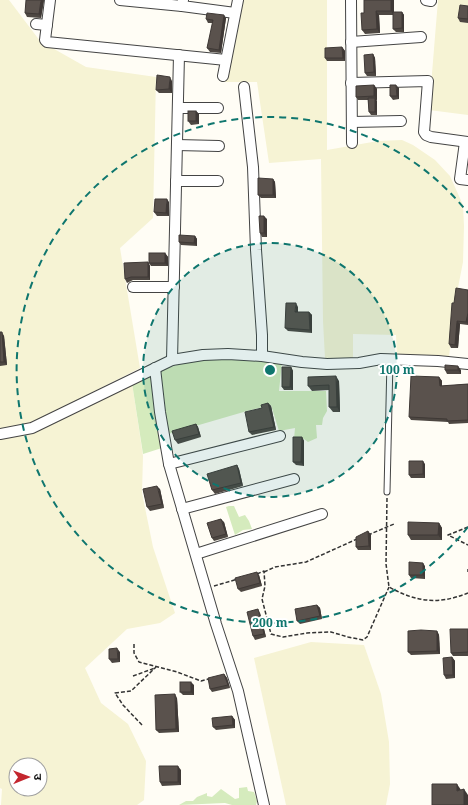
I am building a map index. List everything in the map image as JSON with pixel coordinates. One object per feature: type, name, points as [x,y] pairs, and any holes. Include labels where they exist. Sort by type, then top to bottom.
[{"type":"street","points":[[50,0],[47,25],[47,42],[226,60]]},
{"type":"street","points":[[120,0],[182,3],[235,13]]},
{"type":"street","points":[[223,76],[238,0]]},
{"type":"street","points":[[351,0],[352,143]]},
{"type":"street","points":[[36,24],[47,25]]},
{"type":"street","points":[[351,42],[421,37]]},
{"type":"street","points":[[172,360],[179,55]]},
{"type":"street","points":[[351,84],[428,81],[424,132],[426,135],[431,137],[467,142],[460,179],[468,180]]},
{"type":"street","points":[[244,87],[252,167],[262,356]]},
{"type":"street","points":[[178,108],[218,108]]},
{"type":"street","points":[[352,122],[401,121]]},
{"type":"street","points":[[177,145],[219,146]]},
{"type":"street","points":[[176,181],[218,181]]},
{"type":"street","points":[[133,287],[174,287]]},
{"type":"street","points":[[0,434],[32,428],[172,360],[203,355],[228,354],[262,356],[327,364],[390,360],[438,361],[468,364]]},
{"type":"street","points":[[155,368],[160,412],[169,464],[238,690],[264,805]]},
{"type":"street","points":[[169,464],[280,436]]},
{"type":"street","points":[[182,509],[294,479]]},
{"type":"street","points":[[196,554],[322,514]]},
{"type":"lane","points":[[387,492],[390,360]]},
{"type":"path","points":[[264,572],[265,586],[262,599],[271,634],[283,637],[307,633],[331,632],[363,640],[367,637],[389,587],[386,564],[387,492]]},
{"type":"path","points":[[365,536],[394,524]]},
{"type":"path","points":[[468,527],[448,535],[468,545]]},
{"type":"path","points":[[256,574],[275,567],[306,562],[358,539]]},
{"type":"path","points":[[206,588],[242,578]]},
{"type":"path","points":[[389,587],[404,595],[427,601],[453,599],[468,593]]},
{"type":"path","points":[[134,644],[134,652],[139,662],[178,672],[201,681],[209,679]]},
{"type":"path","points":[[133,676],[156,667]]},
{"type":"path","points":[[142,726],[123,705],[115,693],[131,691],[156,667]]},
{"type":"shaded area","points":[[0,0],[9,0],[40,41],[86,67],[156,77],[153,218],[120,248],[140,368],[32,423],[0,429]]},
{"type":"shaded area","points":[[242,0],[327,0],[327,150],[378,141],[402,140],[413,145],[435,160],[450,176],[463,205],[464,226],[463,262],[455,303],[449,357],[397,357],[396,335],[353,334],[353,358],[325,358],[323,321],[321,159],[269,163],[257,82],[224,82]]},
{"type":"shaded area","points":[[438,0],[468,0],[468,115],[429,110]]},
{"type":"shaded area","points":[[132,383],[143,456],[142,493],[153,547],[175,613],[160,623],[127,629],[85,668],[101,703],[128,724],[146,761],[144,800],[137,805],[1,805],[0,438],[30,432],[54,423]]},
{"type":"shaded area","points":[[311,642],[364,645],[381,694],[389,742],[390,784],[386,805],[286,805],[254,658]]},
{"type":"green space","points":[[230,357],[282,362],[279,391],[326,391],[327,411],[323,418],[322,425],[316,425],[317,438],[308,442],[304,439],[294,439],[295,428],[279,431],[271,405],[168,434],[159,372],[176,365],[193,361]]},
{"type":"green space","points":[[153,373],[165,447],[143,454],[132,383]]},
{"type":"green space","points":[[234,506],[239,517],[245,515],[252,529],[243,530],[235,535],[226,507]]},
{"type":"green space","points":[[247,787],[248,791],[254,792],[257,801],[256,805],[232,805],[225,803],[179,805],[186,801],[193,801],[197,797],[207,793],[207,796],[212,797],[221,789],[235,799],[239,798],[239,788]]},
{"type":"building","points":[[26,0],[41,0],[39,14],[25,13]]},
{"type":"building","points":[[364,0],[391,0],[391,11],[376,11],[377,29],[362,30],[361,13],[364,13]]},
{"type":"building","points":[[460,5],[468,6],[468,19],[458,18]]},
{"type":"building","points":[[393,12],[402,12],[402,28],[393,29]]},
{"type":"building","points":[[207,13],[224,15],[219,50],[207,48],[213,20],[206,19]]},
{"type":"building","points":[[342,47],[343,58],[325,58],[325,48]]},
{"type":"building","points":[[373,54],[374,72],[365,73],[364,55]]},
{"type":"building","points":[[157,75],[170,77],[169,89],[156,90]]},
{"type":"building","points":[[374,85],[374,96],[356,97],[356,86]]},
{"type":"building","points":[[390,85],[396,85],[397,96],[390,96]]},
{"type":"building","points":[[368,98],[375,98],[375,112],[369,112]]},
{"type":"building","points":[[188,111],[196,111],[196,121],[188,121]]},
{"type":"building","points":[[258,178],[273,179],[273,195],[258,195]]},
{"type":"building","points":[[155,199],[167,199],[166,213],[154,212]]},
{"type":"building","points":[[259,216],[264,216],[264,233],[260,233]]},
{"type":"building","points":[[179,235],[195,236],[194,243],[179,242]]},
{"type":"building","points":[[149,253],[165,253],[165,263],[149,263]]},
{"type":"building","points":[[148,262],[148,277],[131,277],[125,279],[124,263]]},
{"type":"building","points":[[456,288],[468,290],[468,313],[466,322],[457,321],[455,345],[449,344],[452,303],[454,303]]},
{"type":"building","points":[[286,303],[296,303],[295,312],[309,312],[310,330],[285,328]]},
{"type":"building","points":[[0,332],[2,332],[4,362],[0,362]]},
{"type":"building","points":[[445,365],[458,366],[458,370],[445,370]]},
{"type":"building","points":[[282,367],[291,367],[290,387],[282,387]]},
{"type":"building","points":[[336,376],[337,407],[329,407],[329,385],[308,386],[308,377]]},
{"type":"building","points":[[411,376],[439,377],[440,386],[468,384],[468,420],[447,421],[447,419],[409,417]]},
{"type":"building","points":[[268,403],[274,427],[249,432],[245,412],[262,408],[261,405]]},
{"type":"building","points":[[196,424],[199,434],[175,440],[172,431]]},
{"type":"building","points":[[293,437],[302,437],[301,462],[293,462]]},
{"type":"building","points":[[409,461],[423,461],[423,474],[409,475]]},
{"type":"building","points":[[237,465],[241,483],[212,490],[207,474]]},
{"type":"building","points":[[157,486],[162,504],[147,507],[143,489]]},
{"type":"building","points":[[221,519],[226,534],[212,538],[207,523]]},
{"type":"building","points":[[408,522],[439,523],[438,535],[408,535]]},
{"type":"building","points":[[368,531],[369,546],[356,547],[356,537]]},
{"type":"building","points":[[409,562],[423,563],[423,575],[409,575]]},
{"type":"building","points":[[257,572],[260,583],[238,589],[235,578]]},
{"type":"building","points":[[317,605],[320,616],[297,621],[295,609]]},
{"type":"building","points":[[258,609],[264,634],[253,636],[247,612]]},
{"type":"building","points":[[450,629],[468,629],[468,652],[451,653]]},
{"type":"building","points":[[408,631],[437,631],[437,651],[408,652]]},
{"type":"building","points":[[117,648],[118,659],[109,659],[109,649]]},
{"type":"building","points":[[452,657],[453,675],[444,675],[443,658]]},
{"type":"building","points":[[224,674],[228,685],[210,689],[208,678]]},
{"type":"building","points":[[180,682],[191,682],[191,692],[180,692]]},
{"type":"building","points":[[175,694],[176,729],[156,730],[155,695]]},
{"type":"building","points":[[232,716],[233,725],[213,727],[212,718]]},
{"type":"building","points":[[159,766],[178,766],[178,782],[160,782]]},
{"type":"building","points":[[432,784],[457,784],[457,791],[464,789],[464,805],[432,805]]}]
